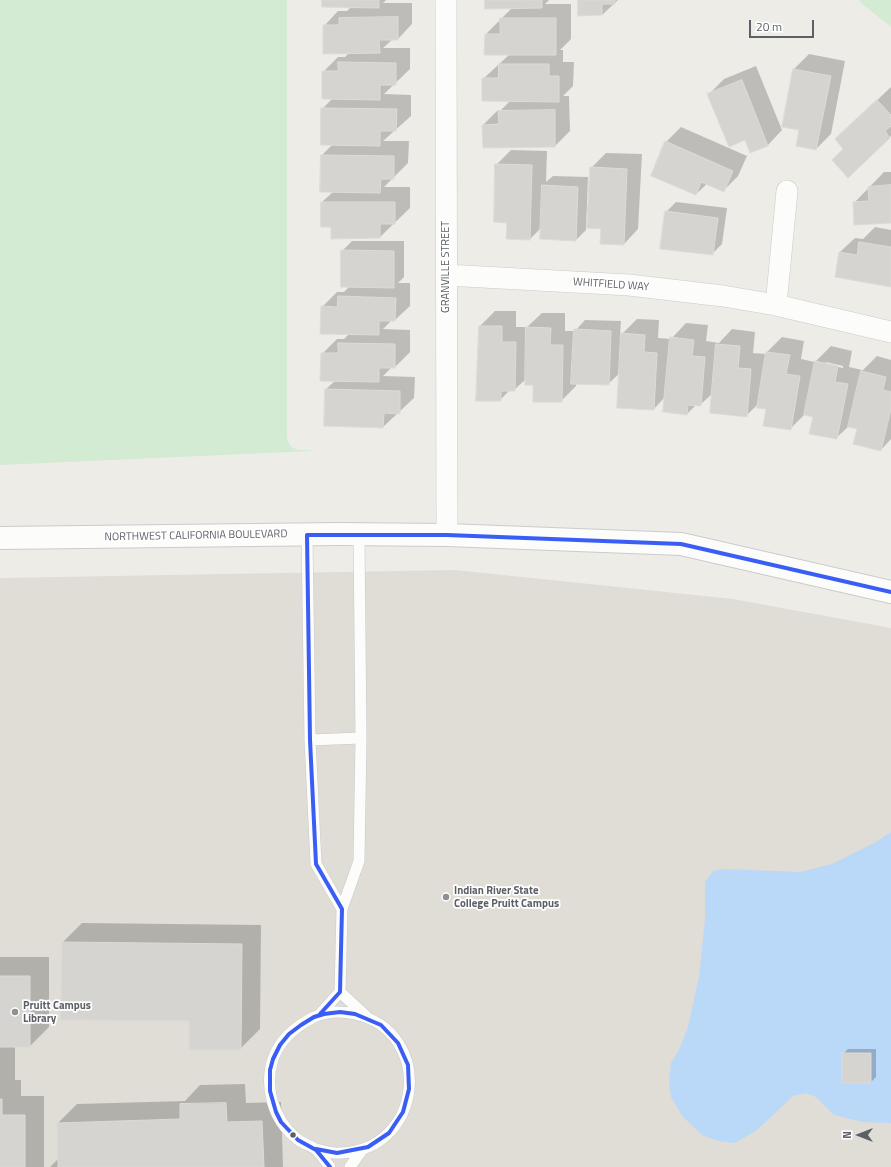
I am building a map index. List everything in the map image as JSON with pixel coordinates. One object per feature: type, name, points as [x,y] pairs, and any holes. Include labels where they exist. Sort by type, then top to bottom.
[{"type":"street","name":"GRANVILLE STREET","points":[[446,0],[447,535]]},
{"type":"street","points":[[776,305],[788,191]]},
{"type":"street","name":"WHITFIELD WAY","points":[[446,275],[629,285],[722,296],[776,305],[891,332]]},
{"type":"street","name":"NORTHWEST CALIFORNIA BOULEVARD","points":[[0,538],[359,534],[447,535],[681,544],[891,592]]},
{"type":"lane","points":[[320,1014],[340,992],[342,909],[359,861],[361,738],[359,534]]},
{"type":"lane","points":[[307,535],[310,740],[316,864],[342,909]]},
{"type":"lane","points":[[310,740],[361,738]]},
{"type":"lane","points":[[340,992],[366,1016],[386,1029],[402,1048],[409,1072],[409,1097],[400,1119],[384,1138],[362,1150],[339,1153],[316,1149],[296,1139],[281,1122],[272,1102],[269,1080],[273,1058],[284,1039],[300,1024],[320,1014],[343,1011],[366,1016]]},
{"type":"lane","points":[[316,1149],[330,1167]]},
{"type":"lane","points":[[350,1167],[362,1150]]},
{"type":"shaded area","name":"Indian River State College Pruitt Campus","points":[[455,570],[733,599],[891,628],[891,1167],[0,1167],[0,578]]},
{"type":"green space","points":[[0,0],[287,0],[287,439],[291,446],[296,449],[311,451],[0,465]]},
{"type":"green space","points":[[859,0],[891,0],[891,27],[861,3]]},
{"type":"water","points":[[891,832],[891,1123],[863,1122],[834,1115],[816,1097],[806,1093],[793,1096],[757,1130],[735,1143],[718,1141],[702,1135],[683,1117],[671,1097],[669,1082],[671,1063],[679,1050],[688,1027],[699,977],[705,920],[705,882],[713,871],[724,869],[800,872],[832,864],[876,842]]},
{"type":"building","points":[[322,0],[379,0],[379,8],[322,7]]},
{"type":"building","points":[[485,0],[542,0],[542,8],[485,9]]},
{"type":"building","points":[[578,0],[615,0],[615,4],[602,4],[602,15],[578,16]]},
{"type":"building","points":[[398,17],[398,40],[379,40],[380,53],[323,54],[323,25],[339,25],[339,18]]},
{"type":"building","points":[[500,18],[556,18],[556,55],[484,55],[485,34],[500,34]]},
{"type":"building","points":[[338,62],[396,63],[396,85],[380,85],[380,100],[322,99],[322,71],[338,71]]},
{"type":"building","points":[[499,64],[549,64],[549,76],[559,76],[559,102],[482,101],[482,78],[498,78]]},
{"type":"building","points":[[793,69],[831,76],[816,150],[796,146],[799,130],[782,127]]},
{"type":"building","points":[[742,80],[768,146],[750,153],[745,140],[729,147],[707,94]]},
{"type":"building","points":[[877,100],[891,115],[891,126],[885,131],[890,138],[848,178],[832,160],[843,149],[835,139]]},
{"type":"building","points":[[321,108],[397,109],[396,131],[380,131],[380,146],[321,145]]},
{"type":"building","points":[[555,110],[555,147],[483,148],[482,125],[499,124],[498,111]]},
{"type":"building","points":[[665,141],[733,171],[724,192],[701,182],[696,195],[651,176]]},
{"type":"building","points":[[321,155],[394,156],[394,179],[381,179],[380,193],[320,192]]},
{"type":"building","points":[[495,164],[532,165],[530,240],[506,239],[507,223],[494,222]]},
{"type":"building","points":[[590,167],[627,169],[624,245],[600,244],[601,229],[587,228]]},
{"type":"building","points":[[542,185],[578,187],[576,241],[540,239]]},
{"type":"building","points":[[891,185],[891,223],[854,225],[853,202],[869,201],[868,187]]},
{"type":"building","points":[[321,202],[395,202],[395,224],[380,224],[380,238],[331,239],[331,227],[321,227]]},
{"type":"building","points":[[665,211],[718,218],[713,255],[660,249]]},
{"type":"building","points":[[859,242],[891,247],[891,287],[835,277],[839,252],[857,255]]},
{"type":"building","points":[[341,250],[394,251],[394,288],[341,287]]},
{"type":"building","points":[[338,296],[396,298],[395,321],[379,321],[379,335],[320,334],[321,306],[337,307]]},
{"type":"building","points":[[479,326],[502,326],[502,342],[516,342],[515,391],[501,391],[501,401],[476,401]]},
{"type":"building","points":[[526,327],[551,328],[550,345],[563,345],[562,402],[533,402],[533,385],[525,385]]},
{"type":"building","points":[[574,329],[611,331],[609,385],[571,384]]},
{"type":"building","points":[[621,333],[645,335],[644,352],[657,353],[654,410],[617,408]]},
{"type":"building","points":[[670,337],[694,340],[692,356],[705,357],[701,406],[688,405],[687,415],[663,412]]},
{"type":"building","points":[[338,343],[395,344],[395,368],[379,368],[379,382],[320,381],[321,353],[338,353]]},
{"type":"building","points":[[716,344],[740,346],[738,368],[751,369],[747,417],[710,413]]},
{"type":"building","points":[[766,352],[790,355],[786,374],[800,376],[791,430],[763,426],[766,409],[757,408]]},
{"type":"building","points":[[815,361],[838,366],[835,382],[848,384],[837,439],[809,434],[813,417],[804,415]]},
{"type":"building","points":[[861,371],[886,377],[883,390],[891,392],[891,409],[881,451],[853,444],[857,429],[848,427]]},
{"type":"building","points":[[325,389],[400,391],[400,414],[384,413],[383,428],[324,426]]},
{"type":"building","points":[[62,942],[242,944],[241,1050],[189,1050],[189,1021],[61,1020]]},
{"type":"building","name":"Pruitt Campus Library","points":[[0,976],[30,976],[30,1047],[0,1047]]},
{"type":"building","points":[[842,1053],[871,1053],[871,1083],[842,1083]]},
{"type":"building","points":[[0,1099],[2,1099],[2,1115],[25,1115],[25,1167],[0,1167]]},
{"type":"building","points":[[226,1103],[227,1122],[262,1121],[264,1167],[58,1167],[57,1123],[180,1119],[180,1104]]},
{"type":"transit line","points":[[320,1014],[340,992],[342,909],[316,864],[310,740],[307,535],[447,535],[681,544],[891,592]]},
{"type":"transit line","points":[[316,1149],[337,1153],[368,1147],[389,1133],[403,1112],[409,1089],[408,1065],[398,1043],[381,1025],[355,1014],[340,1012],[324,1014],[314,1017],[301,1025],[289,1034],[280,1045],[273,1059],[270,1070],[270,1091],[276,1112],[281,1122],[298,1140],[316,1150],[330,1167]]},
{"type":"place","name":"Indian River State College Pruitt Campus","points":[[446,897]]},
{"type":"place","name":"Pruitt Campus Library","points":[[15,1012]]}]
